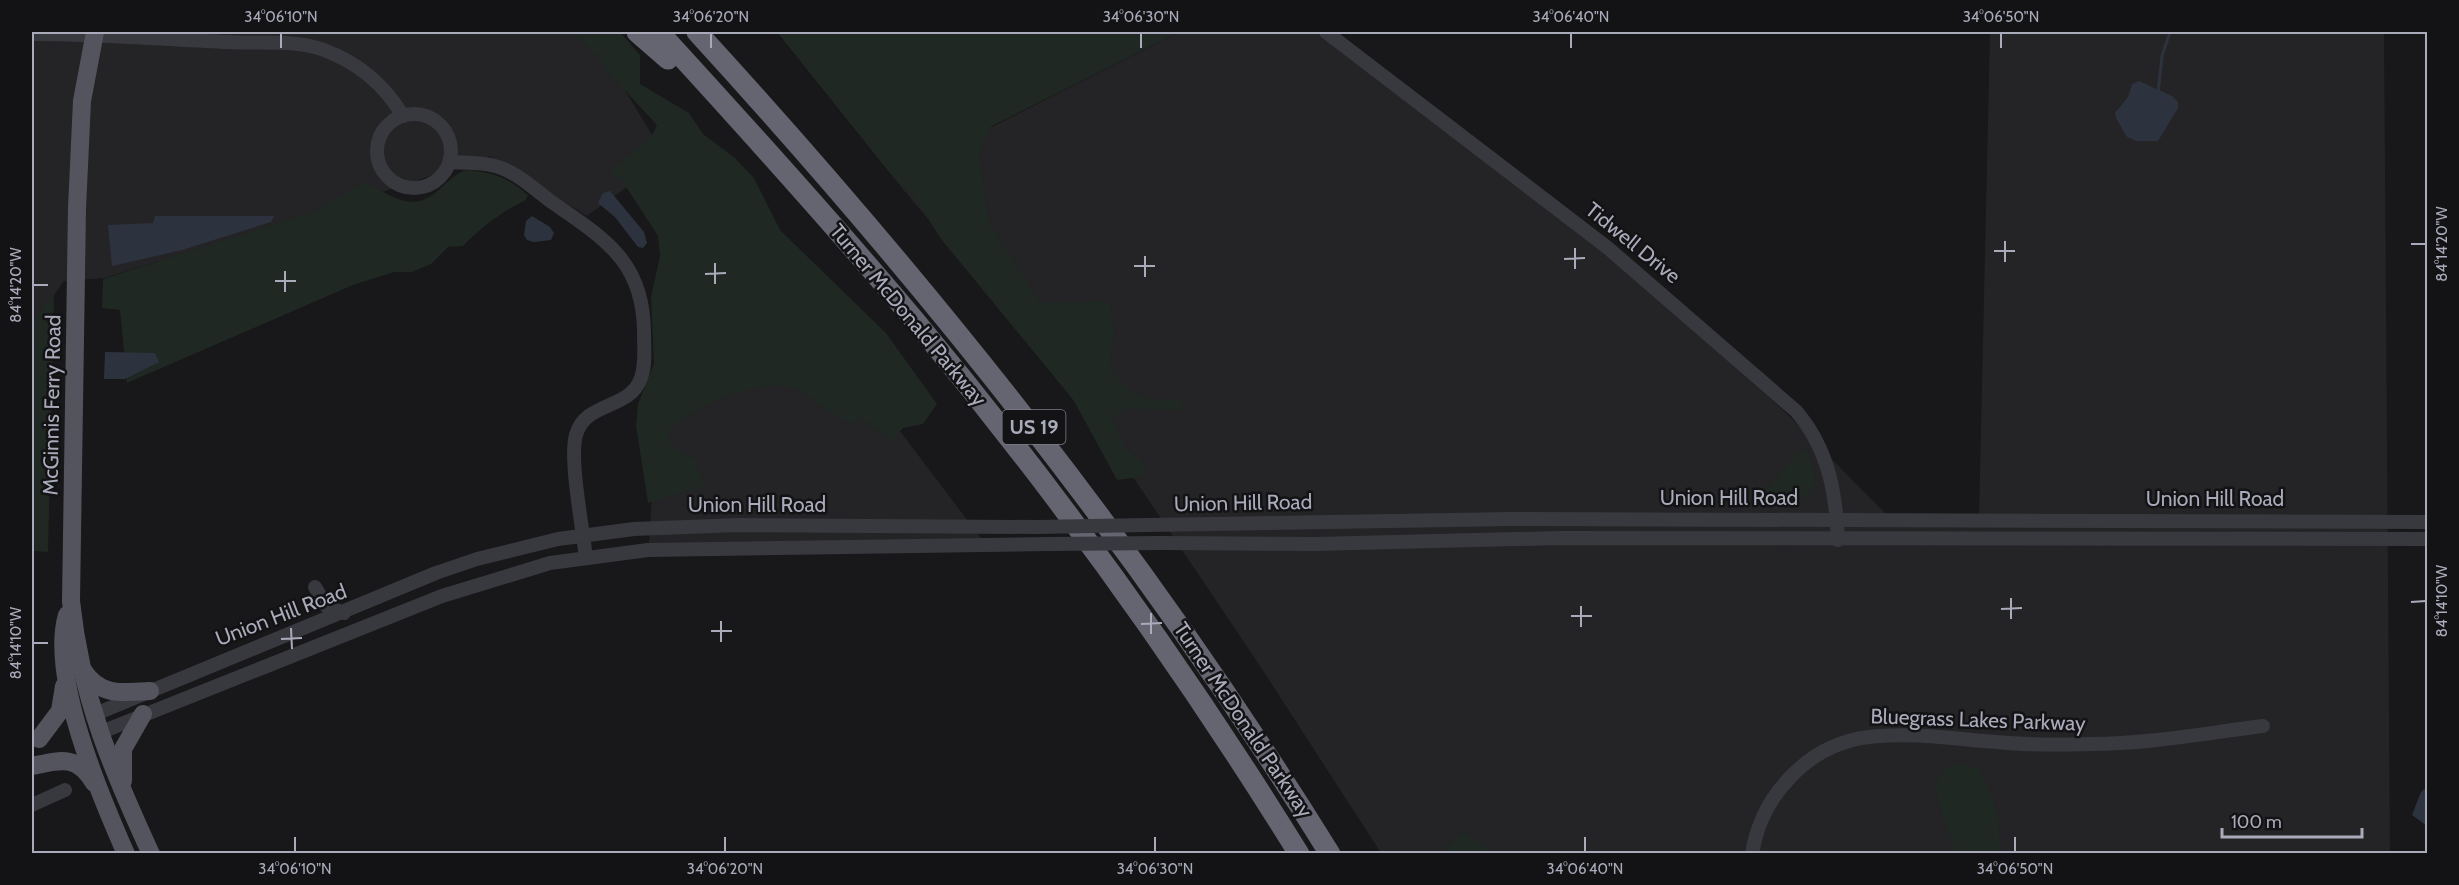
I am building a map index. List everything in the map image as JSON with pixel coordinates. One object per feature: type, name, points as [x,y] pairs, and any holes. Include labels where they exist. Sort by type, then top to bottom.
[{"type":"highway","points":[[637,32],[760,143]]},
{"type":"highway","name":"Turner McDonald Parkway","points":[[658,32],[760,143],[908,313],[991,415],[1145,621],[1299,854]]},
{"type":"highway","name":"Turner McDonald Parkway","points":[[697,32],[792,136],[969,344],[1092,504],[1213,674],[1330,854]]},
{"type":"highway","points":[[717,32],[792,136]]},
{"type":"main road","name":"McGinnis Ferry Road","points":[[94,33],[82,101],[76,208],[71,665],[91,737],[101,795],[126,854]]},
{"type":"main road","points":[[35,740],[60,711],[71,665],[99,688],[112,693],[150,691]]},
{"type":"main road","points":[[126,800],[123,748],[143,714]]},
{"type":"main road","points":[[35,740],[85,719]]},
{"type":"main road","points":[[32,764],[91,737],[126,800],[151,854]]},
{"type":"main road","points":[[32,764],[60,760],[73,762],[88,772],[101,795]]},
{"type":"street","points":[[197,32],[238,43]]},
{"type":"street","name":"Tidwell Drive","points":[[1326,32],[1608,248],[1786,402],[1811,429],[1821,449],[1834,488],[1838,540]]},
{"type":"street","points":[[32,34],[94,33],[238,43],[288,44],[322,49],[377,81],[403,116]]},
{"type":"street","points":[[403,116],[425,116],[436,121],[449,139],[450,162],[435,182],[423,188],[411,189],[388,178],[379,162],[378,143],[383,131],[392,122],[403,116]]},
{"type":"street","points":[[450,162],[496,166],[524,182],[607,241],[621,255],[639,291],[644,316],[642,378],[626,399],[600,407],[590,415],[576,435],[574,454],[586,558]]},
{"type":"street","name":"Union Hill Road","points":[[85,719],[477,559],[558,539],[634,529],[739,525],[1036,527],[1265,525],[1478,519],[2427,522]]},
{"type":"street","name":"Union Hill Road","points":[[91,737],[143,714],[442,596],[543,565],[648,550],[1048,544],[1315,544],[1560,538],[2427,539]]},
{"type":"street","points":[[312,626],[318,609],[315,587],[326,606],[344,613]]},
{"type":"street","name":"Bluegrass Lakes Parkway","points":[[1752,854],[1766,809],[1787,779],[1824,751],[1857,738],[1893,736],[2007,743],[2092,744],[2263,726]]},
{"type":"street","points":[[32,805],[65,790]]},
{"type":"shaded area","points":[[32,32],[578,32],[622,85],[652,135],[671,155],[587,216],[490,156],[325,211],[104,278],[64,281],[32,326]]},
{"type":"shaded area","points":[[572,32],[620,32],[640,55],[640,84],[689,113],[703,134],[735,158],[754,178],[780,230],[886,333],[937,404],[923,424],[903,428],[892,442],[861,417],[856,424],[846,421],[805,394],[788,387],[774,386],[740,392],[705,405],[690,414],[667,434],[675,448],[695,459],[705,486],[648,503],[636,426],[638,404],[654,364],[651,297],[660,256],[658,236],[621,179],[609,173],[652,135],[657,125],[606,70],[599,58]]},
{"type":"shaded area","points":[[777,32],[1179,32],[992,126],[983,141],[979,157],[989,222],[1041,303],[1100,301],[1110,305],[1115,333],[1109,364],[1117,376],[1137,395],[1154,399],[1180,400],[1187,411],[1126,408],[1113,420],[1123,445],[1146,465],[1143,477],[1117,480],[1074,401],[941,239],[911,192],[893,177]]},
{"type":"shaded area","points":[[1179,32],[1328,32],[1547,202],[1782,409],[1898,526],[1979,518],[1990,32],[2384,32],[2390,853],[1381,853],[1260,666],[1092,416],[893,177]]},
{"type":"shaded area","points":[[2139,81],[2172,96],[2178,102],[2178,108],[2158,141],[2137,141],[2127,137],[2116,118],[2115,113],[2128,97],[2132,84]]},
{"type":"shaded area","points":[[465,170],[483,172],[506,180],[528,195],[526,200],[508,209],[463,246],[448,247],[431,264],[412,272],[394,272],[353,285],[127,383],[120,310],[102,308],[103,279],[319,210],[362,182],[398,199],[416,202],[435,193]]},
{"type":"shaded area","points":[[610,191],[644,232],[647,243],[643,248],[638,247],[615,217],[598,203],[603,193]]},
{"type":"shaded area","points":[[155,216],[274,216],[271,222],[182,250],[112,266],[108,225],[153,223]]},
{"type":"shaded area","points":[[532,216],[550,227],[554,233],[551,240],[534,242],[527,240],[524,235],[526,221]]},
{"type":"shaded area","points":[[54,295],[48,552],[32,551],[32,321]]},
{"type":"shaded area","points":[[828,336],[987,546],[649,544],[658,391]]},
{"type":"shaded area","points":[[105,352],[155,353],[159,362],[125,379],[104,379]]},
{"type":"shaded area","points":[[1805,450],[1815,476],[1810,492],[1793,500],[1767,501],[1764,494],[1767,489],[1798,453]]},
{"type":"shaded area","points":[[1958,764],[1978,768],[1989,788],[1998,820],[2000,853],[1956,853],[1941,812],[1935,784],[1943,769]]},
{"type":"shaded area","points":[[2427,787],[2427,826],[2412,815],[2421,792]]},
{"type":"shaded area","points":[[1462,832],[1496,853],[1442,853]]},
{"type":"waterway","points":[[2158,93],[2162,56],[2170,32]]}]
